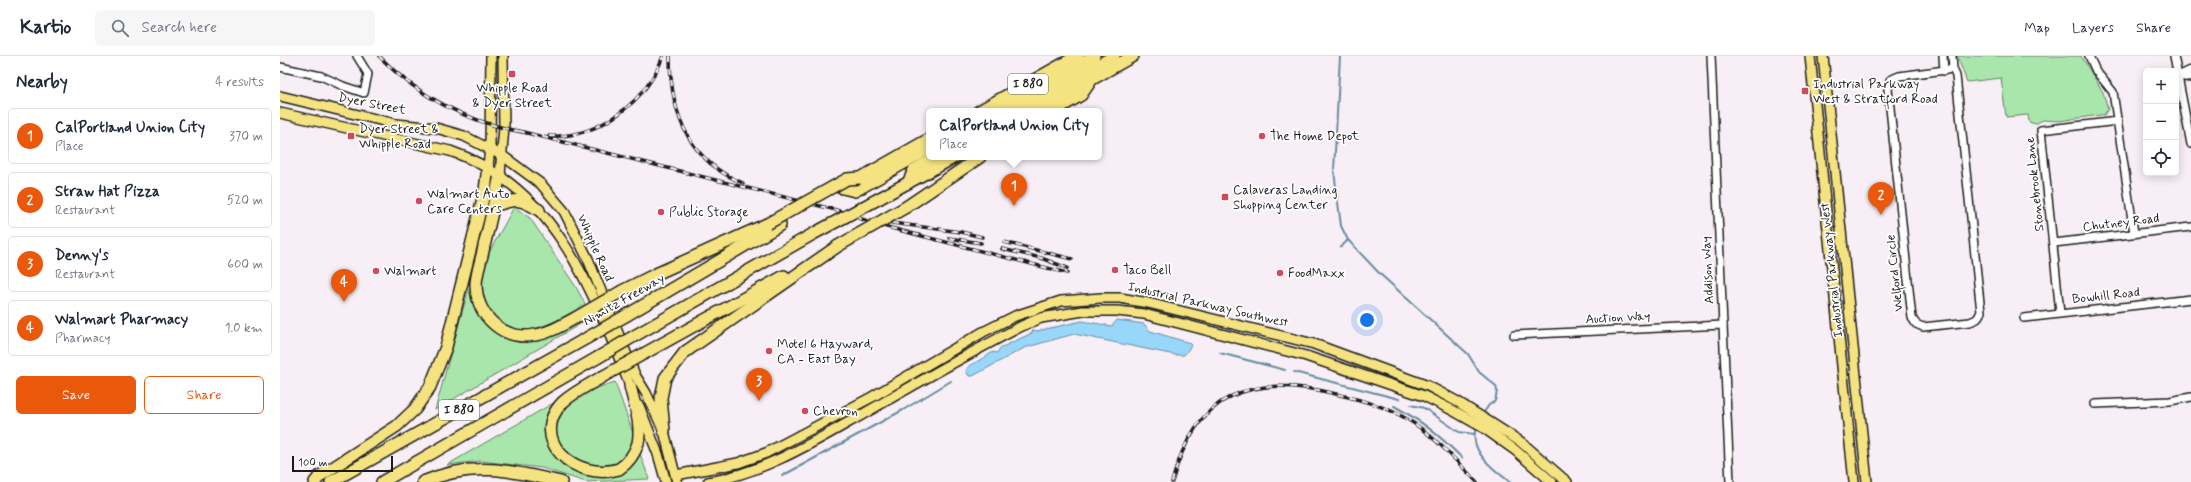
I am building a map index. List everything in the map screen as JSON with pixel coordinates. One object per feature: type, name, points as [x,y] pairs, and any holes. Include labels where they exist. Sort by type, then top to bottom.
[{"type":"highway","name":"I 880","points":[[984,108],[1077,56]]},
{"type":"highway","name":"I 880","points":[[1002,108],[1094,56]]},
{"type":"highway","name":"I 880","points":[[1023,108],[1114,56]]},
{"type":"highway","name":"I 880","points":[[1041,108],[1133,56]]},
{"type":"highway","points":[[1059,108],[1081,95],[1091,80]]},
{"type":"highway","name":"Nimitz Freeway","points":[[331,482],[587,338],[926,141]]},
{"type":"highway","name":"I 880","points":[[843,188],[855,191],[926,152]]},
{"type":"highway","points":[[908,184],[914,170],[932,160]]},
{"type":"highway","name":"I 880","points":[[382,482],[813,234],[908,184],[950,160]]},
{"type":"highway","points":[[630,386],[639,434],[636,449],[627,463],[615,471],[601,476],[586,475],[569,467],[556,452],[551,438],[554,416],[563,402],[602,377],[906,207],[976,160]]},
{"type":"highway","points":[[315,482],[320,476],[397,426],[415,409],[430,387],[446,347],[485,190],[488,167]]},
{"type":"highway","points":[[500,175],[476,284],[480,304],[484,313],[503,331],[520,336],[546,332],[656,274],[768,224],[847,179],[860,178]]},
{"type":"highway","points":[[494,206],[517,199],[527,202],[539,210]]},
{"type":"highway","points":[[664,431],[661,398],[665,378],[685,352],[838,246]]},
{"type":"highway","points":[[423,482],[454,471],[485,468],[561,482]]},
{"type":"main road","points":[[280,113],[450,151],[488,167],[490,147],[491,56]]},
{"type":"main road","points":[[500,175],[503,156],[503,56]]},
{"type":"main road","name":"Industrial Parkway West","points":[[1810,56],[1854,482]]},
{"type":"main road","name":"Industrial Parkway West","points":[[1823,56],[1867,482]]},
{"type":"main road","name":"Dyer Street","points":[[280,96],[396,124],[436,128],[464,136],[490,147],[503,156]]},
{"type":"main road","name":"Whipple Road","points":[[503,156],[541,184],[564,211],[588,259],[635,375],[646,392],[664,431],[677,478]]},
{"type":"main road","name":"Whipple Road","points":[[488,167],[500,175],[539,210],[568,250],[586,283],[630,386],[658,454],[666,482]]},
{"type":"main road","name":"Industrial Parkway Southwest","points":[[677,478],[738,464],[766,453],[872,397],[983,332],[1035,308],[1060,301],[1087,298],[1120,298],[1148,303],[1314,344],[1428,386],[1515,450],[1552,482]]},
{"type":"main road","name":"Industrial Parkway Southwest","points":[[708,482],[736,476],[768,465],[808,446],[955,362],[1014,330],[1041,318],[1098,310],[1144,314],[1306,356],[1456,406],[1521,442],[1567,482]]},
{"type":"main road","points":[[1306,356],[1314,344]]},
{"type":"main road","points":[[953,350],[955,362]]},
{"type":"main road","points":[[669,482],[677,478]]},
{"type":"street","points":[[280,67],[321,76],[343,86],[364,93],[368,74],[357,56]]},
{"type":"street","name":"Addison Way","points":[[1711,56],[1718,244],[1730,482]]},
{"type":"street","points":[[1943,56],[1944,70]]},
{"type":"street","name":"Welford Circle","points":[[1952,56],[1953,70],[1956,76],[1981,312],[1977,318],[1970,322],[1923,326],[1916,324],[1912,318],[1888,89],[1890,80],[1899,76],[1953,70]]},
{"type":"street","points":[[2089,56],[2096,71],[2113,92],[2134,233]]},
{"type":"street","points":[[2174,56],[2176,68]]},
{"type":"street","points":[[2179,76],[2191,70]]},
{"type":"street","points":[[2179,76],[2191,78]]},
{"type":"street","points":[[2179,81],[2191,144]]},
{"type":"street","name":"Stonebrook Lane","points":[[2060,313],[2054,243],[2041,130],[2118,120]]},
{"type":"street","name":"Chutney Road","points":[[2054,243],[2191,227]]},
{"type":"street","name":"Bowhill Road","points":[[2024,318],[2191,299]]},
{"type":"street","name":"Auction Way","points":[[1514,335],[1723,325]]},
{"type":"street","points":[[2095,404],[2170,401],[2191,397]]},
{"type":"green space","points":[[1957,56],[2081,56],[2103,92],[2108,109],[2104,115],[2059,121],[2043,120],[2035,124],[2029,122],[2028,115],[2006,117],[2001,78],[1967,82]]},
{"type":"green space","points":[[514,207],[530,218],[576,287],[592,317],[435,410],[468,291]]},
{"type":"green space","points":[[615,382],[649,479],[586,482],[542,468],[480,461],[447,465],[555,402]]},
{"type":"water","points":[[1117,320],[1144,324],[1150,331],[1190,343],[1191,346],[1184,355],[1175,355],[1074,334],[1024,348],[973,376],[969,376],[966,371],[968,367],[993,352],[997,353],[1000,348],[1032,333],[1033,330],[1037,331],[1082,321],[1112,326]]},
{"type":"waterway","points":[[1340,56],[1334,171],[1341,226],[1348,240],[1379,273],[1468,354],[1479,372],[1496,386],[1497,391],[1495,401],[1489,405],[1482,415]]},
{"type":"waterway","points":[[1341,247],[1348,240]]},
{"type":"waterway","points":[[1220,353],[1285,370]]},
{"type":"waterway","points":[[1294,372],[1399,399]]},
{"type":"waterway","points":[[782,476],[903,410],[951,381]]},
{"type":"waterway","points":[[1411,405],[1424,408],[1459,432],[1474,434]]},
{"type":"waterway","points":[[1394,406],[1430,429],[1462,458]]},
{"type":"waterway","points":[[1476,428],[1475,436],[1479,452],[1490,466],[1510,482]]},
{"type":"railway","points":[[379,56],[410,83],[445,106],[483,122],[523,132]]},
{"type":"railway","points":[[549,136],[567,135],[585,131],[602,124],[618,114],[633,102],[645,88],[656,72],[663,56]]},
{"type":"railway","points":[[670,56],[674,96],[679,115],[686,132],[696,148],[708,162],[724,173],[743,183]]},
{"type":"railway","points":[[519,131],[836,210],[879,225],[1067,273]]},
{"type":"railway","points":[[892,223],[961,232],[982,237]]},
{"type":"railway","points":[[949,238],[981,243]]},
{"type":"railway","points":[[1004,242],[1072,259]]},
{"type":"railway","points":[[1002,249],[1041,258],[1067,268]]},
{"type":"railway","points":[[1172,482],[1182,452],[1196,427],[1212,409],[1231,396],[1253,389],[1278,386],[1306,388],[1336,394],[1373,404],[1399,414],[1426,432],[1477,482]]},
{"type":"place","name":"Whipple Road & Dyer Street","points":[[512,74]]},
{"type":"place","name":"Industrial Parkway West & Stratford Road","points":[[1805,91]]},
{"type":"place","name":"Dyer Street & Whipple Road","points":[[351,136]]},
{"type":"place","name":"The Home Depot","points":[[1262,136]]},
{"type":"place","name":"Calaveras Landing Shopping Center","points":[[1225,197]]},
{"type":"place","name":"Walmart Auto Care Centers","points":[[419,201]]},
{"type":"place","name":"CalPortland Union City","points":[[1014,206]]},
{"type":"place","name":"Public Storage","points":[[661,212]]},
{"type":"place","name":"Straw Hat Pizza","points":[[1881,215]]},
{"type":"place","name":"Taco Bell","points":[[1115,270]]},
{"type":"place","name":"Walmart","points":[[376,271]]},
{"type":"place","name":"FoodMaxx","points":[[1280,273]]},
{"type":"place","name":"Walmart Pharmacy","points":[[344,302]]},
{"type":"place","name":"Motel 6 Hayward, CA - East Bay","points":[[769,351]]},
{"type":"place","name":"Denny's","points":[[759,401]]},
{"type":"place","name":"Chevron","points":[[805,411]]}]
